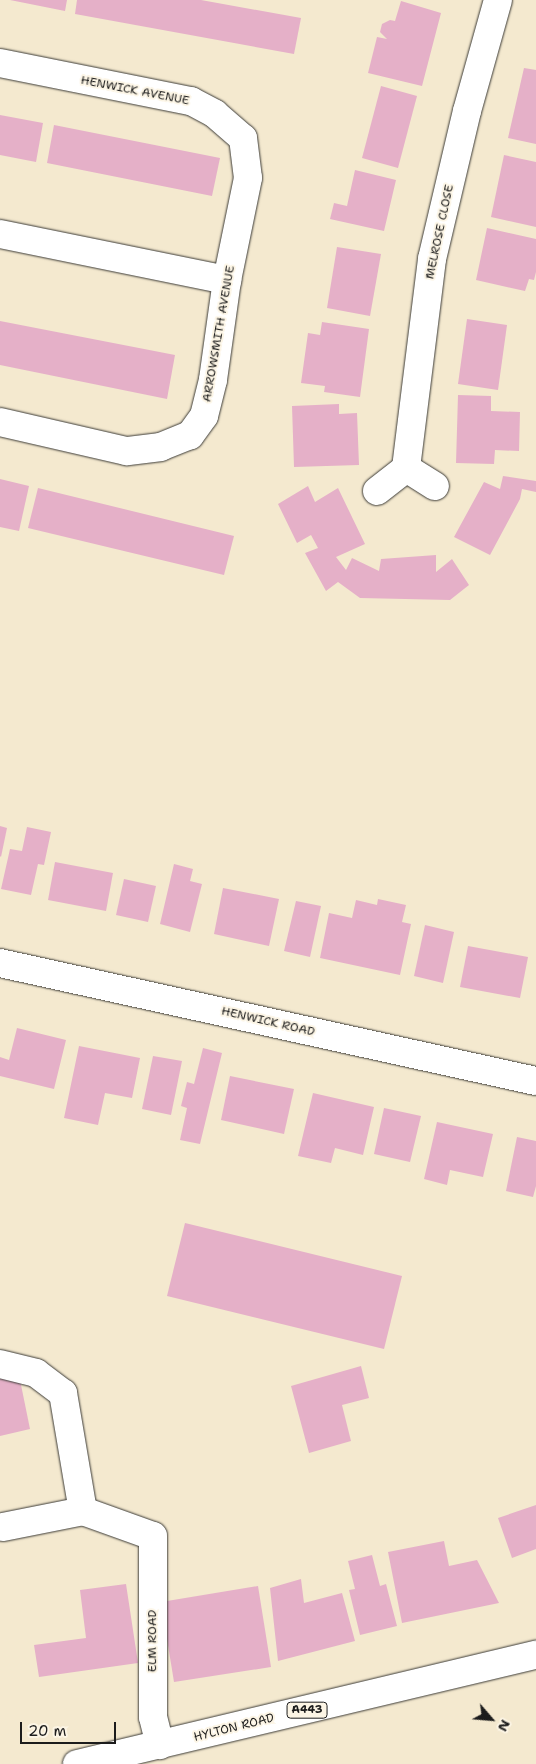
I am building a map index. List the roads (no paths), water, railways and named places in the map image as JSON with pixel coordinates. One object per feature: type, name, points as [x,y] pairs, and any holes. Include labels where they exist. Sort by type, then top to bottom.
[{"type":"street","name":"MELROSE CLOSE","points":[[406,468],[432,259],[467,111],[498,0]]},
{"type":"street","name":"HENWICK AVENUE","points":[[0,63],[192,101],[215,114],[243,138],[248,178],[242,214]]},
{"type":"street","name":"ARROWSMITH AVENUE","points":[[0,422],[126,451],[160,447],[190,435],[204,416],[213,380],[228,280],[242,214]]},
{"type":"street","points":[[0,234],[228,280]]},
{"type":"street","points":[[377,491],[406,468],[435,486]]},
{"type":"street","name":"HENWICK ROAD","points":[[0,963],[536,1082]]},
{"type":"street","points":[[0,1364],[36,1373],[63,1393],[83,1511],[3,1527]]},
{"type":"street","name":"ELM ROAD","points":[[83,1511],[153,1536],[152,1716],[160,1745]]},
{"type":"street","name":"HYLTON ROAD","points":[[77,1764],[536,1655]]}]
